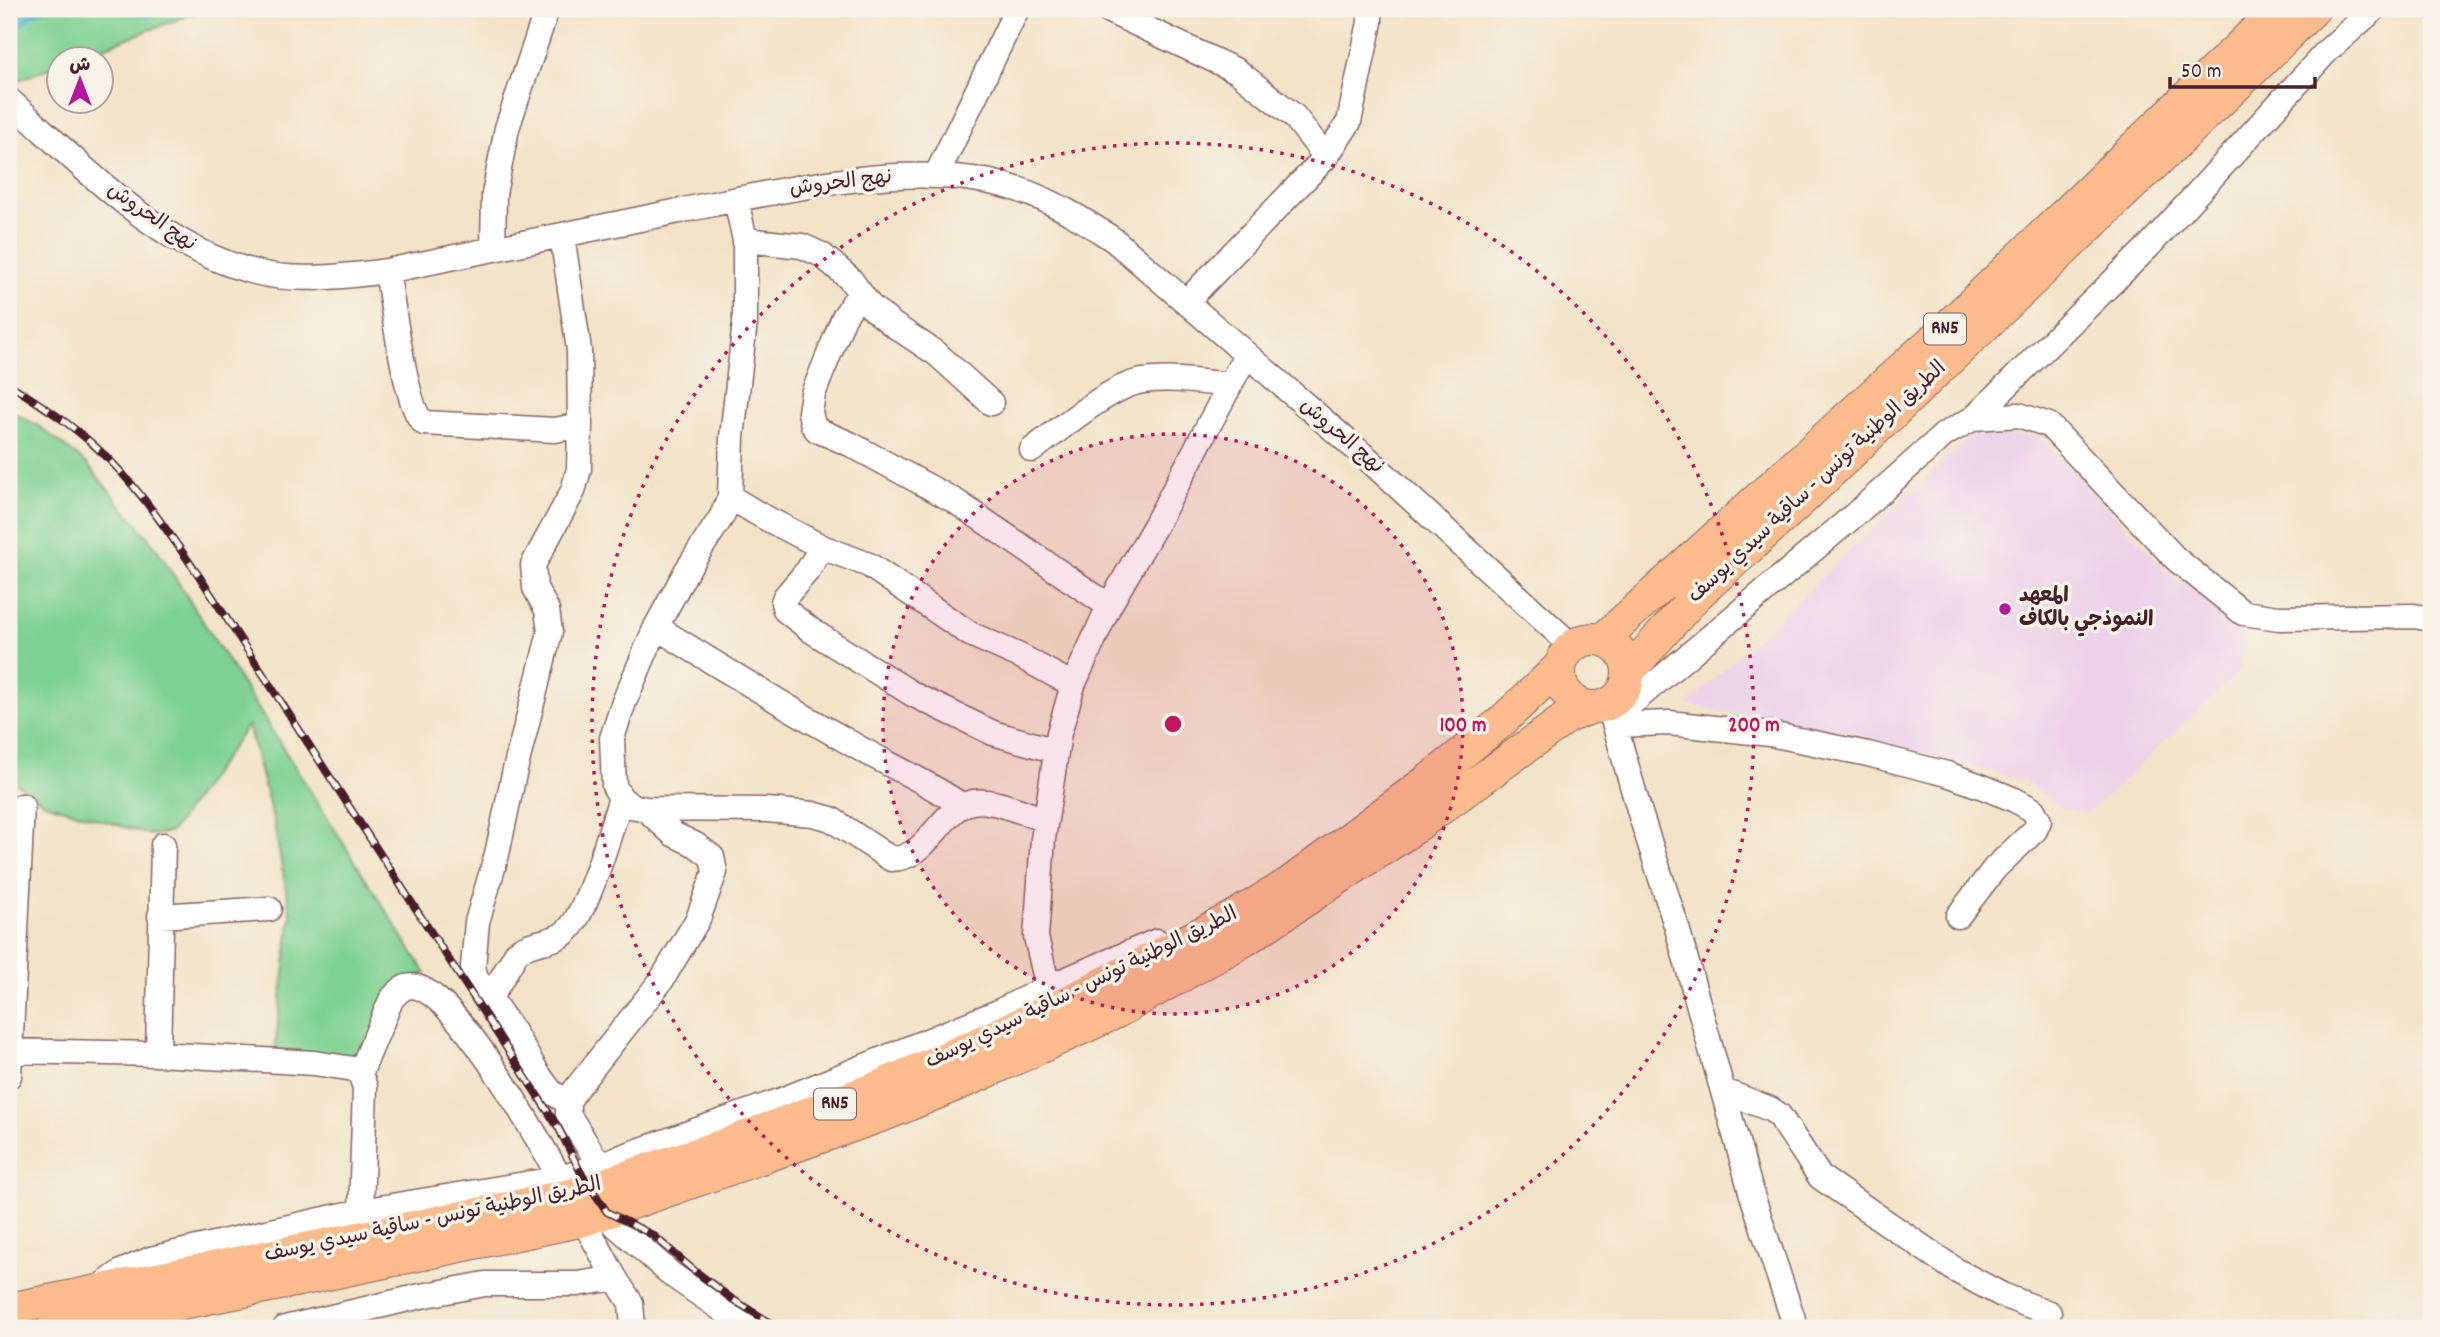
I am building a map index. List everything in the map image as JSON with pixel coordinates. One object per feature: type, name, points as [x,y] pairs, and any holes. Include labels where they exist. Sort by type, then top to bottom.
[{"type":"main road","name":"الطريق الوطنية تونس - ساقية سيدي يوسف","points":[[1603,639],[1945,329],[2278,9]]},
{"type":"main road","name":"الطريق الوطنية تونس - ساقية سيدي يوسف","points":[[1629,671],[1695,597],[1823,480],[2314,9]]},
{"type":"main road","name":"RN5","points":[[1566,656],[1581,641],[1603,639]]},
{"type":"main road","points":[[1603,639],[1621,651],[1629,671]]},
{"type":"main road","name":"الطريق الوطنية تونس - ساقية سيدي يوسف","points":[[9,1309],[593,1194],[772,1128],[940,1061],[1065,1003],[1233,918],[1288,884],[1431,778],[1501,722],[1566,656]]},
{"type":"main road","points":[[1566,656],[1560,678],[1564,689],[1571,699],[1581,705],[1606,714]]},
{"type":"main road","name":"RN5","points":[[1606,714],[1626,686],[1629,671]]},
{"type":"main road","name":"الطريق الوطنية تونس - ساقية سيدي يوسف","points":[[53,1328],[281,1284],[593,1194],[890,1113],[1117,1012],[1274,921],[1404,835],[1569,716],[1606,714]]},
{"type":"street","points":[[493,249],[494,194],[507,128],[547,9]]},
{"type":"street","points":[[936,176],[1017,9]]},
{"type":"street","points":[[1105,9],[1237,71],[1294,116],[1326,158]]},
{"type":"street","points":[[1186,302],[1326,158],[1349,122],[1370,22],[1370,9]]},
{"type":"street","points":[[1606,714],[1848,521],[1945,433],[1974,418],[2149,246],[2327,51],[2374,9]]},
{"type":"street","name":"نهج الحروش","points":[[9,100],[99,180],[187,247],[257,273],[330,277],[387,271],[788,189],[889,177],[936,176],[989,182],[1041,197],[1070,211],[1114,240],[1369,460],[1566,656]]},
{"type":"street","points":[[736,200],[745,240],[745,322],[732,437],[730,497],[722,516],[687,570],[656,628],[624,702],[612,738],[614,786],[621,798],[631,806],[646,809],[767,810],[813,814],[831,819],[891,859],[911,854],[935,834],[951,813],[961,805],[974,801],[992,803],[1046,820]]},
{"type":"street","points":[[562,235],[579,350],[579,469],[573,491],[533,565],[536,587],[547,610],[550,632],[477,922],[473,967],[476,978],[551,1092],[568,1102]]},
{"type":"street","points":[[745,240],[775,241],[802,246],[822,255],[850,279],[859,294],[892,324],[937,354],[990,403]]},
{"type":"street","points":[[387,271],[410,398],[418,419],[424,423],[555,430],[580,425]]},
{"type":"street","points":[[859,294],[844,317],[813,394],[810,412],[817,430],[850,444],[955,501],[1109,606]]},
{"type":"street","points":[[1048,987],[1036,937],[1046,820],[1056,751],[1073,685],[1109,606],[1246,355]]},
{"type":"street","points":[[1032,450],[1099,401],[1140,381],[1177,380],[1230,385]]},
{"type":"street","points":[[1974,418],[2020,415],[2049,425],[2176,559],[2243,613],[2279,618],[2414,616],[2431,619]]},
{"type":"street","points":[[730,497],[822,547],[869,565],[970,634],[1020,656],[1073,685]]},
{"type":"street","points":[[822,547],[808,570],[785,597],[785,610],[812,631],[914,695],[993,733],[1056,751]]},
{"type":"street","points":[[656,628],[745,683],[882,761],[918,778],[961,805]]},
{"type":"street","points":[[1606,714],[1770,734],[1947,774],[2015,800],[2033,810],[2039,821],[2035,830],[1995,868],[1958,916]]},
{"type":"street","points":[[1606,714],[1724,1091],[1752,1195],[1797,1328]]},
{"type":"street","points":[[490,998],[517,952],[558,937],[570,929],[593,881],[621,798]]},
{"type":"street","points":[[22,806],[13,908],[9,1060],[158,1054],[314,1063],[354,1069],[360,1074],[365,1087],[361,1211]]},
{"type":"street","points":[[633,1328],[631,1303],[615,1278],[568,1114],[568,1102],[581,1081],[661,981],[698,919],[713,881],[715,872],[712,857],[696,845],[673,834],[646,809]]},
{"type":"street","points":[[158,1054],[163,845]]},
{"type":"street","points":[[160,916],[269,909]]},
{"type":"street","points":[[95,1292],[112,1277],[151,1259],[361,1211],[593,1194],[782,1100],[998,1012],[1048,987],[1187,928],[1233,918]]},
{"type":"street","points":[[360,1074],[391,1000],[398,991],[416,986],[434,995],[477,1042],[593,1194],[672,1275],[749,1328]]},
{"type":"street","points":[[1724,1091],[1779,1115],[1820,1177],[1904,1235],[1957,1270],[2003,1295],[2049,1313]]},
{"type":"street","points":[[285,1328],[485,1284],[578,1284],[615,1278]]},
{"type":"shaded area","name":"المعهد النموذجي بالكاف","points":[[1971,435],[2039,436],[2181,585],[2192,574],[2244,633],[2239,672],[2087,814],[2064,809],[2024,781],[1839,730],[1687,705]]},
{"type":"green space","points":[[9,9],[205,9],[107,46],[46,46],[46,69],[18,80],[9,72]]},
{"type":"green space","points":[[9,410],[40,427],[87,464],[155,546],[426,974],[407,979],[376,1064],[275,1049],[291,916],[274,823],[248,725],[171,832],[151,835],[45,803],[9,778]]},
{"type":"waterway","points":[[9,35],[31,14],[43,9]]},
{"type":"waterway","points":[[136,9],[149,15],[159,9]]},
{"type":"railway","points":[[9,384],[43,406],[97,448],[139,493],[164,526],[558,1127],[580,1171],[607,1212],[653,1235],[732,1299],[779,1328]]},
{"type":"place","name":"المعهد النموذجي بالكاف","points":[[2005,609]]}]
